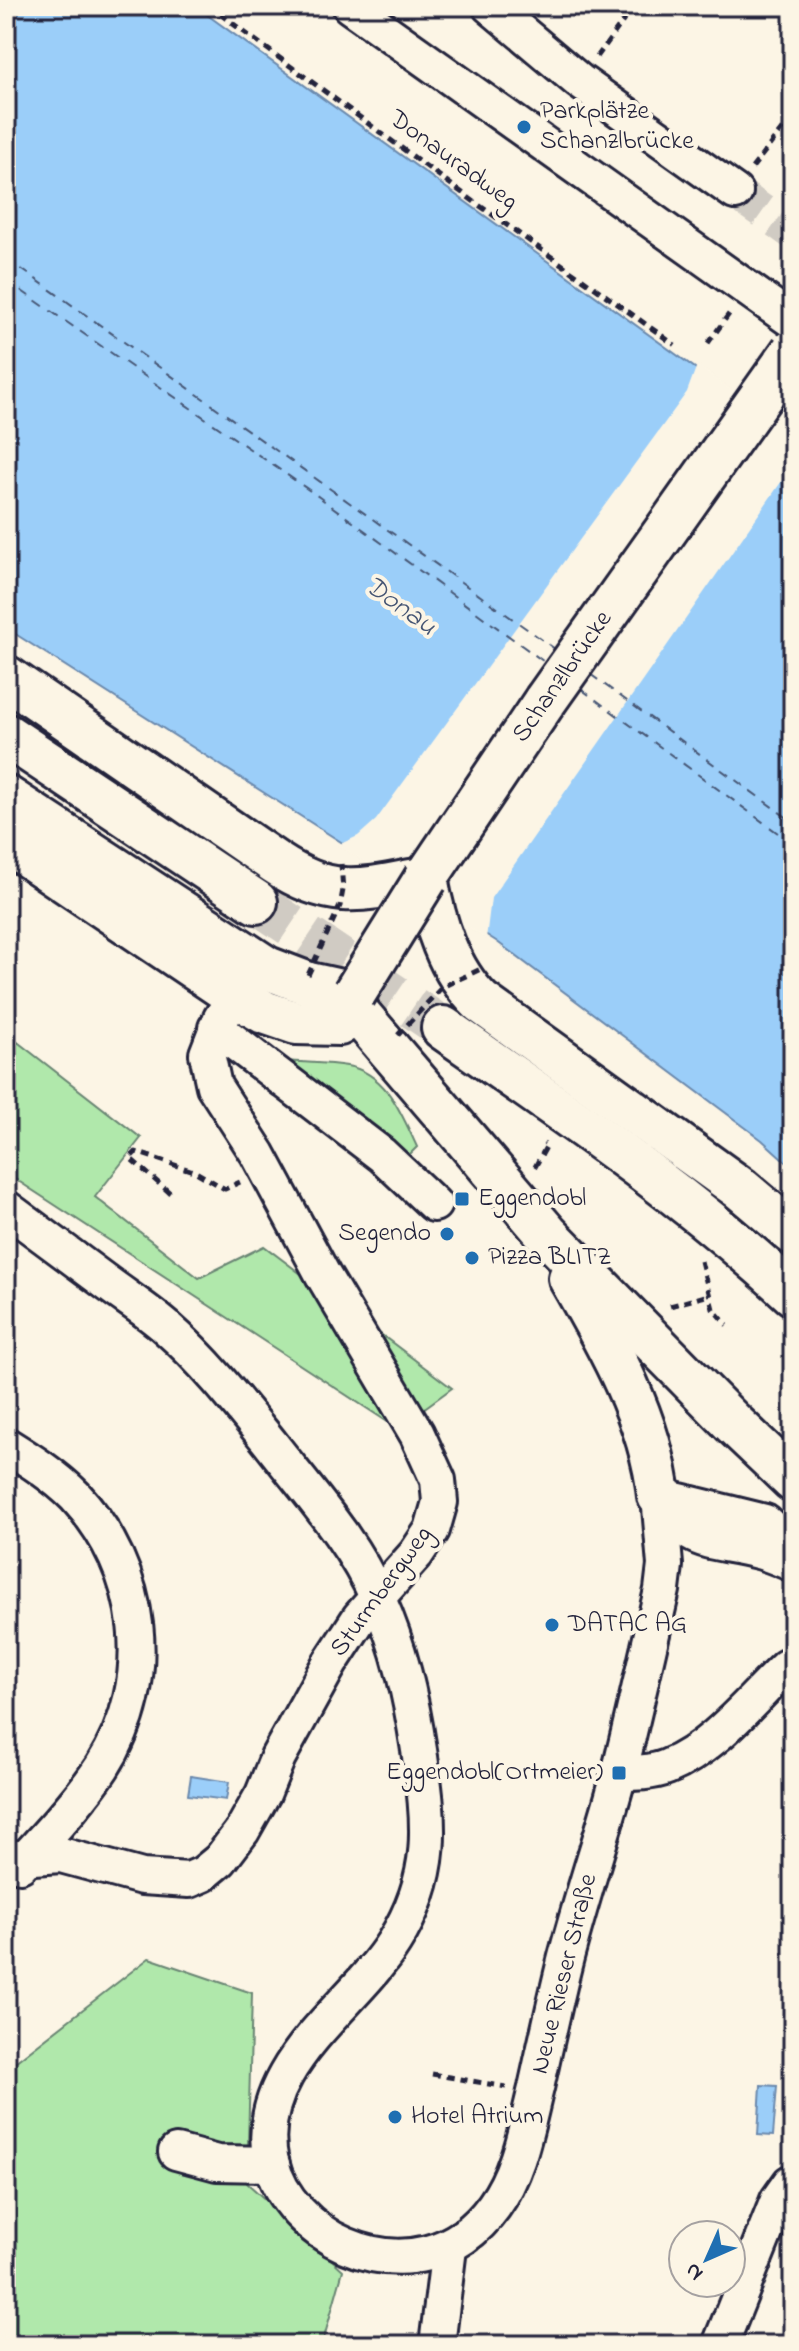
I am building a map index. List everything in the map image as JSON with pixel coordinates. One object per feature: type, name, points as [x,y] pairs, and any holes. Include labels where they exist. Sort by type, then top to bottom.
[{"type":"main road","name":"Schanzlbrücke","points":[[341,996],[793,351]]},
{"type":"main road","points":[[6,677],[310,883],[342,877],[370,889],[426,878],[439,931],[473,973],[471,993],[490,1010],[741,1189],[793,1233]]},
{"type":"main road","points":[[6,735],[256,902]]},
{"type":"main road","points":[[6,797],[267,968],[341,996],[547,1234],[793,1480]]},
{"type":"main road","points":[[6,841],[226,1012],[264,1012],[296,1023],[339,1024],[341,996]]},
{"type":"main road","points":[[443,1028],[606,1142],[744,1248],[793,1294]]},
{"type":"main road","points":[[547,1234],[628,1391],[647,1438],[659,1496]]},
{"type":"street","points":[[350,6],[793,321]]},
{"type":"street","points":[[490,6],[579,81],[741,183]]},
{"type":"street","points":[[226,1012],[434,1204]]},
{"type":"street","name":"Sturmbergweg","points":[[13,1866],[61,1855],[142,1877],[189,1880],[203,1874],[220,1860],[242,1831],[263,1794],[278,1757],[330,1663],[360,1617],[416,1554],[432,1530],[440,1502],[438,1480],[417,1434],[323,1275],[262,1162],[214,1086],[207,1054],[226,1012]]},
{"type":"street","points":[[6,1208],[164,1325],[197,1356],[223,1384],[339,1530],[378,1596],[397,1648],[413,1711],[428,1812],[428,1850],[409,1917],[367,1981],[329,2017],[298,2054],[275,2100],[268,2133],[272,2164],[282,2189],[323,2234],[351,2248],[382,2256],[419,2255],[449,2248],[437,2345]]},
{"type":"street","points":[[6,1445],[74,1495],[103,1533],[123,1573],[139,1648],[134,1686],[123,1723],[103,1765],[67,1813],[13,1866]]},
{"type":"street","points":[[659,1496],[670,1516],[682,1529],[716,1544],[758,1551],[793,1564]]},
{"type":"street","points":[[659,1496],[765,1522],[793,1548]]},
{"type":"street","name":"Neue Rieser Straße","points":[[449,2248],[485,2217],[509,2180],[521,2148],[566,1960],[619,1773],[662,1590],[665,1565],[659,1496]]},
{"type":"street","points":[[662,1590],[685,1559],[697,1550],[716,1544]]},
{"type":"street","points":[[619,1773],[645,1773],[668,1766],[692,1752],[729,1724],[793,1663]]},
{"type":"street","points":[[176,2152],[217,2163],[272,2164]]},
{"type":"street","points":[[720,2345],[778,2200],[793,2182]]},
{"type":"path","name":"Donauradweg","points":[[209,6],[675,345]]},
{"type":"path","points":[[579,81],[634,6]]},
{"type":"path","points":[[793,76],[788,83],[793,86]]},
{"type":"path","points":[[741,183],[793,115]]},
{"type":"path","points":[[341,996],[342,877]]},
{"type":"path","points":[[398,1035],[442,987],[473,973]]},
{"type":"path","points":[[545,1176],[534,1165],[547,1145]]},
{"type":"path","points":[[170,1193],[130,1158],[136,1152],[196,1172],[225,1189],[242,1182],[262,1162]]},
{"type":"path","points":[[712,1223],[699,1253],[713,1309],[727,1325]]},
{"type":"path","points":[[670,1306],[709,1295]]},
{"type":"path","points":[[432,2074],[535,2091]]},
{"type":"green space","points":[[6,1033],[141,1138],[95,1197],[199,1278],[264,1246],[452,1388],[397,1428],[6,1173]]},
{"type":"green space","points":[[285,1061],[347,1066],[373,1077],[391,1097],[417,1147],[405,1159]]},
{"type":"green space","points":[[149,1958],[252,1993],[247,2183],[343,2270],[322,2345],[6,2345],[6,2069]]},
{"type":"water","name":"Donau","points":[[6,6],[195,6],[793,439],[793,1168],[762,1140],[496,941],[6,628]]},
{"type":"water","points":[[191,1776],[229,1782],[226,1800],[188,1795]]},
{"type":"water","points":[[761,2085],[777,2086],[773,2136],[758,2135]]},
{"type":"pier","points":[[697,365],[793,434],[793,465],[491,898],[486,939],[338,845],[358,836],[376,820],[687,392]]},
{"type":"ferry route","points":[[6,258],[555,649]]},
{"type":"ferry route","points":[[6,280],[319,497],[547,664]]},
{"type":"ferry route","points":[[590,674],[793,822]]},
{"type":"ferry route","points":[[581,689],[793,844]]},
{"type":"tunnel","points":[[735,192],[793,233]]},
{"type":"tunnel","points":[[256,902],[443,1028]]},
{"type":"place","name":"Parkplätze Schanzlbrücke","points":[[524,127]]},
{"type":"place","name":"Eggendobl","points":[[462,1199]]},
{"type":"place","name":"Segendo","points":[[447,1234]]},
{"type":"place","name":"Pizza BLITZ","points":[[472,1258]]},
{"type":"place","name":"DATAC AG","points":[[552,1625]]},
{"type":"place","name":"Eggendobl(Ortmeier)","points":[[619,1773]]},
{"type":"place","name":"Hotel Atrium","points":[[395,2117]]}]
